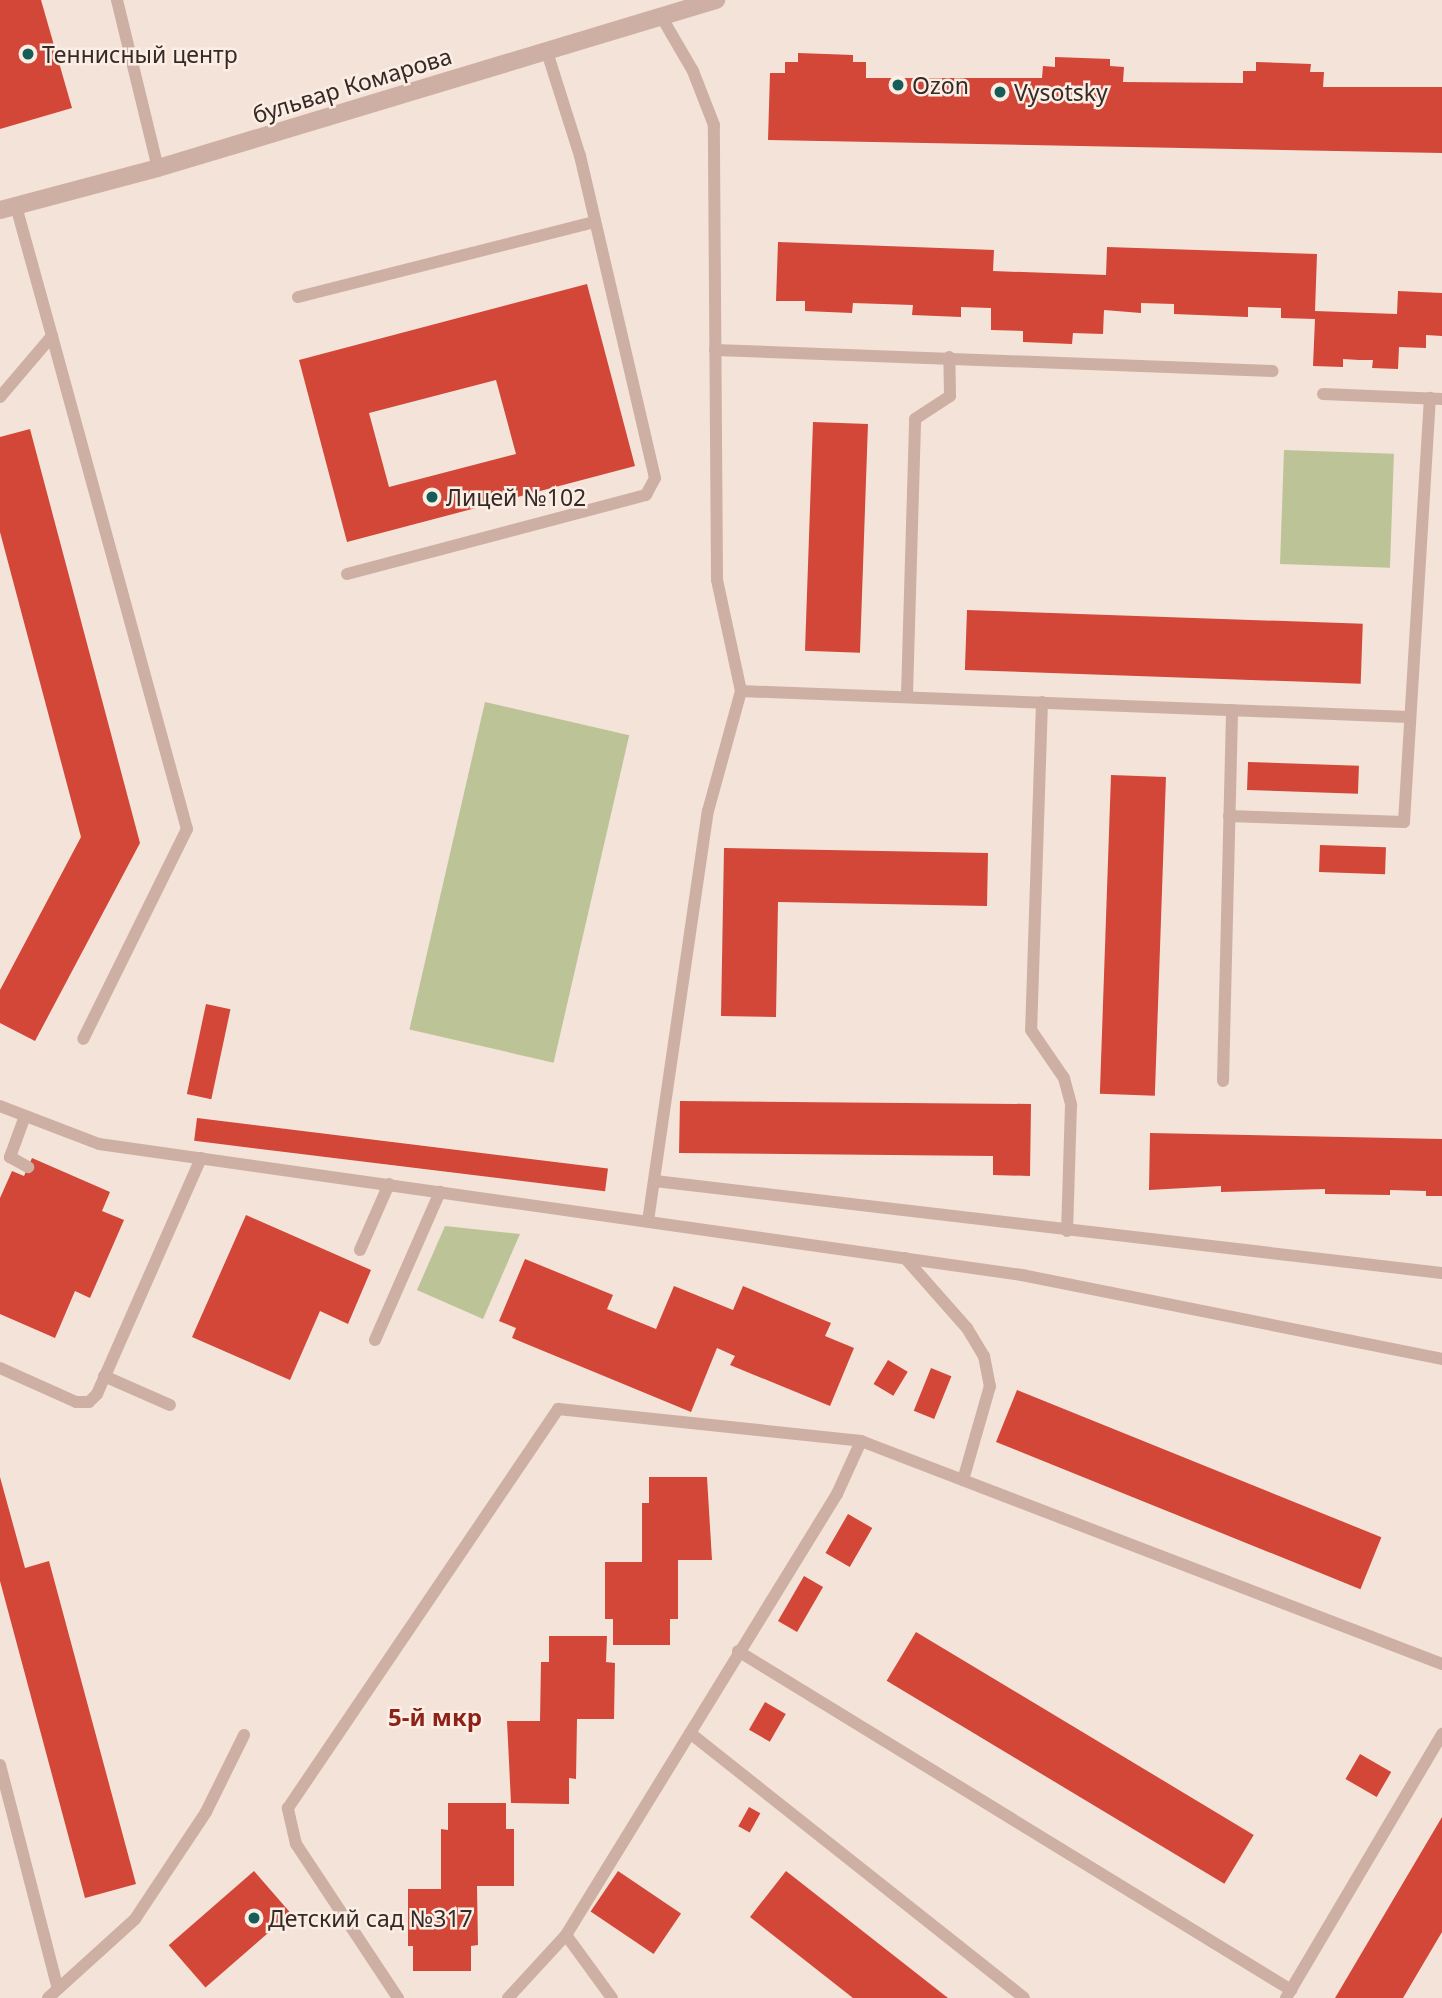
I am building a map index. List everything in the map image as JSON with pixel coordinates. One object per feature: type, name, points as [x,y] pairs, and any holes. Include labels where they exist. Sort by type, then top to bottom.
[{"type":"street","name":"бульвар Комарова","points":[[8,208],[158,169],[716,0]]},
{"type":"lane","points":[[117,0],[158,169]]},
{"type":"lane","points":[[648,1221],[708,811],[741,691],[717,580],[713,125],[693,71],[662,18]]},
{"type":"lane","points":[[347,574],[646,495],[655,478],[595,222],[547,52]]},
{"type":"lane","points":[[8,208],[52,336],[187,829],[83,1039]]},
{"type":"lane","points":[[298,298],[595,222]]},
{"type":"lane","points":[[0,397],[52,336]]},
{"type":"lane","points":[[715,350],[1273,371]]},
{"type":"lane","points":[[907,694],[915,419],[950,396],[950,357]]},
{"type":"lane","points":[[1229,816],[1404,822],[1408,717],[1436,398],[1323,394]]},
{"type":"lane","points":[[741,691],[907,694],[1408,717]]},
{"type":"lane","points":[[1042,702],[1031,1030],[1064,1078],[1071,1105],[1067,1231]]},
{"type":"lane","points":[[1223,1081],[1232,710]]},
{"type":"lane","points":[[0,1106],[99,1144],[1036,1278],[1442,1359]]},
{"type":"lane","points":[[25,1116],[9,1151],[13,1160],[28,1167]]},
{"type":"lane","points":[[0,1368],[76,1402],[89,1402],[104,1376],[201,1158]]},
{"type":"lane","points":[[655,1181],[1442,1273]]},
{"type":"lane","points":[[360,1250],[389,1184]]},
{"type":"lane","points":[[375,1340],[440,1192]]},
{"type":"lane","points":[[905,1258],[967,1328],[984,1356],[990,1386],[963,1480]]},
{"type":"lane","points":[[104,1376],[170,1405]]},
{"type":"lane","points":[[398,1998],[296,1844],[288,1808],[558,1409],[861,1441],[1442,1664]]},
{"type":"lane","points":[[508,1998],[566,1935],[737,1651],[837,1494],[861,1441]]},
{"type":"lane","points":[[737,1651],[1289,1994],[1442,1734]]},
{"type":"lane","points":[[690,1733],[1024,1998]]},
{"type":"lane","points":[[48,1998],[135,1919],[206,1812],[244,1735]]},
{"type":"lane","points":[[0,1765],[58,1989]]},
{"type":"lane","points":[[566,1935],[612,1998]]},
{"type":"green space","points":[[1284,450],[1394,454],[1390,568],[1280,564]]},
{"type":"green space","points":[[485,702],[629,735],[554,1063],[409,1029]]},
{"type":"green space","points":[[445,1226],[520,1234],[483,1319],[417,1290]]},
{"type":"building","name":"Теннисный центр","points":[[0,0],[41,0],[72,108],[0,129]]},
{"type":"building","points":[[798,53],[853,55],[853,62],[866,62],[866,78],[1042,78],[1043,66],[1055,67],[1055,57],[1110,59],[1110,66],[1124,67],[1123,82],[1243,83],[1243,71],[1256,71],[1256,62],[1311,64],[1310,72],[1324,72],[1323,87],[1442,87],[1442,153],[768,140],[770,73],[785,73],[785,62],[798,62]]},
{"type":"building","points":[[778,242],[994,250],[993,271],[1106,275],[1107,247],[1317,254],[1315,311],[1397,314],[1398,291],[1442,293],[1442,336],[1426,335],[1426,348],[1399,347],[1398,369],[1372,368],[1373,360],[1343,359],[1343,367],[1313,366],[1315,319],[1281,318],[1281,308],[1248,307],[1248,317],[1174,314],[1174,304],[1141,303],[1141,313],[1104,310],[1103,334],[1073,333],[1072,344],[1023,342],[1023,331],[991,330],[991,308],[961,307],[961,317],[912,315],[913,305],[853,303],[852,313],[805,311],[805,301],[776,301]]},
{"type":"building","points":[[587,284],[635,466],[347,542],[299,360]],"holes":[[[496,380],[516,454],[389,487],[369,413]]]},
{"type":"building","points":[[813,422],[868,424],[860,653],[805,651]]},
{"type":"building","points":[[30,429],[140,843],[35,1041],[0,1023],[0,990],[81,837],[0,532],[0,437]]},
{"type":"building","points":[[967,610],[1363,624],[1361,684],[965,670]]},
{"type":"building","points":[[1248,762],[1359,766],[1358,794],[1247,790]]},
{"type":"building","points":[[1111,775],[1166,777],[1155,1096],[1100,1094]]},
{"type":"building","points":[[1320,845],[1386,847],[1385,874],[1319,872]]},
{"type":"building","points":[[724,848],[988,853],[987,906],[778,902],[776,1017],[721,1016]]},
{"type":"building","points":[[206,1004],[230,1009],[211,1099],[187,1094]]},
{"type":"building","points":[[680,1101],[1031,1104],[1030,1176],[993,1175],[993,1156],[679,1153]]},
{"type":"building","points":[[197,1118],[608,1168],[605,1191],[194,1141]]},
{"type":"building","points":[[1150,1133],[1442,1139],[1442,1196],[1426,1196],[1426,1191],[1390,1190],[1390,1195],[1325,1194],[1325,1189],[1221,1192],[1221,1186],[1149,1190]]},
{"type":"building","points":[[32,1158],[110,1192],[102,1211],[124,1220],[90,1298],[75,1291],[55,1338],[0,1314],[0,1198],[12,1171],[24,1176]]},
{"type":"building","points":[[246,1215],[371,1270],[348,1324],[320,1311],[290,1380],[192,1337]]},
{"type":"building","points":[[525,1259],[613,1295],[607,1309],[656,1329],[674,1286],[733,1310],[743,1286],[831,1323],[825,1336],[854,1348],[830,1406],[730,1365],[735,1356],[717,1348],[691,1412],[512,1338],[516,1328],[499,1321]]},
{"type":"building","points":[[888,1360],[908,1372],[893,1396],[874,1384]]},
{"type":"building","points":[[931,1368],[951,1376],[934,1419],[914,1411]]},
{"type":"building","points":[[1017,1390],[1381,1537],[1360,1589],[996,1442]]},
{"type":"building","points":[[0,1477],[25,1568],[49,1561],[136,1884],[85,1898],[0,1581]]},
{"type":"building","points":[[649,1477],[707,1477],[712,1560],[678,1560],[678,1619],[670,1619],[670,1645],[613,1645],[613,1619],[605,1619],[605,1562],[642,1562],[642,1503],[649,1503]]},
{"type":"building","points":[[848,1514],[872,1528],[850,1567],[826,1553]]},
{"type":"building","points":[[804,1576],[823,1587],[797,1632],[778,1621]]},
{"type":"building","points":[[916,1632],[1254,1835],[1224,1884],[887,1681]]},
{"type":"building","points":[[549,1636],[607,1636],[606,1662],[615,1663],[614,1719],[577,1719],[576,1779],[569,1778],[569,1804],[511,1803],[507,1721],[540,1721],[541,1662],[549,1662]]},
{"type":"building","points":[[765,1702],[786,1714],[770,1742],[749,1730]]},
{"type":"building","points":[[1360,1754],[1391,1772],[1377,1797],[1346,1779]]},
{"type":"building","points":[[448,1803],[506,1803],[506,1829],[514,1829],[514,1886],[477,1886],[478,1945],[471,1946],[471,1971],[413,1971],[413,1946],[408,1946],[408,1889],[441,1889],[441,1829],[448,1830]]},
{"type":"building","points":[[749,1807],[760,1813],[750,1833],[738,1826]]},
{"type":"building","points":[[1442,1817],[1442,1932],[1403,1998],[1335,1998]]},
{"type":"building","points":[[254,1871],[291,1913],[205,1987],[169,1945]]},
{"type":"building","points":[[618,1871],[681,1913],[654,1954],[591,1912]]},
{"type":"building","points":[[786,1871],[948,1998],[853,1998],[750,1917]]},
{"type":"place","name":"Теннисный центр","points":[[28,54]]},
{"type":"place","name":"Ozon","points":[[898,85]]},
{"type":"place","name":"Vysotsky","points":[[1000,92]]},
{"type":"place","name":"Лицей №102","points":[[432,497]]},
{"type":"place","name":"Детский сад №317","points":[[254,1918]]},
{"type":"district","name":"5-й мкр","points":[[435,1717]]}]
